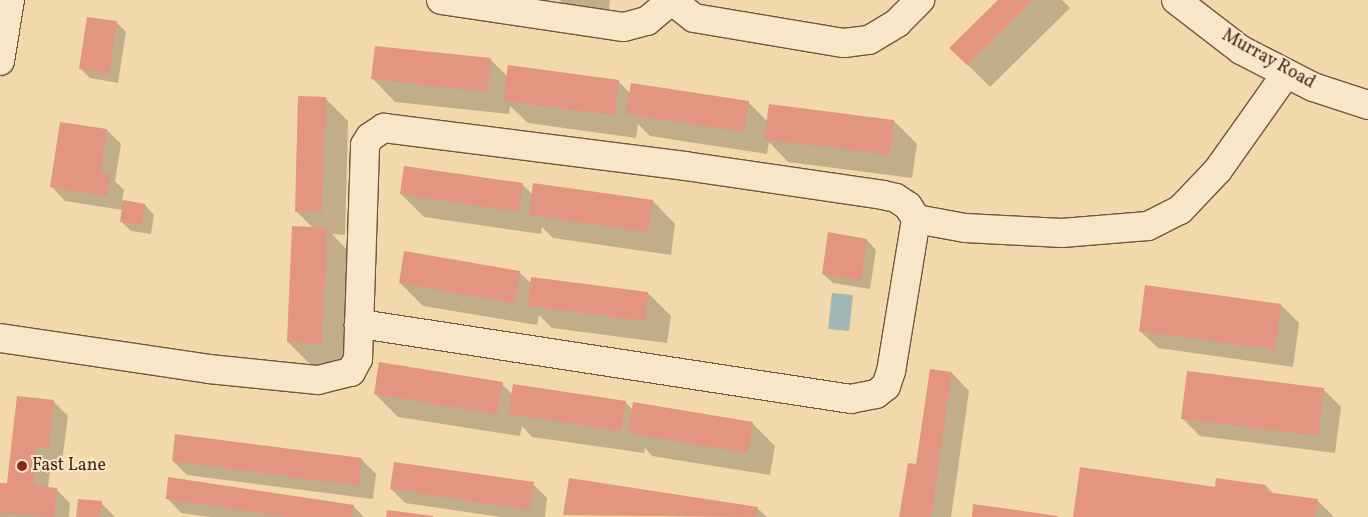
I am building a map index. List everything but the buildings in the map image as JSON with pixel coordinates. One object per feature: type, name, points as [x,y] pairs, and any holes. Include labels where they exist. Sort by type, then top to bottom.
[{"type":"street","points":[[0,61],[10,0]]},
{"type":"street","points":[[441,0],[624,27],[647,21],[671,0],[694,18],[844,43],[870,40],[897,23],[920,0]]},
{"type":"street","name":"Murray Road","points":[[1176,0],[1241,50],[1286,74],[1368,105]]},
{"type":"street","points":[[916,218],[965,228],[1062,233],[1148,226],[1180,210],[1218,170],[1286,74]]},
{"type":"street","points":[[0,338],[210,369],[318,380],[351,372],[358,359],[359,324],[365,145],[370,137],[384,128],[685,166],[883,195],[896,198],[908,206],[916,218],[891,371],[886,386],[876,394],[851,400],[359,324]]},
{"type":"water","points":[[832,293],[853,295],[849,331],[828,329]]},
{"type":"place","name":"Fast Lane","points":[[22,466]]}]
